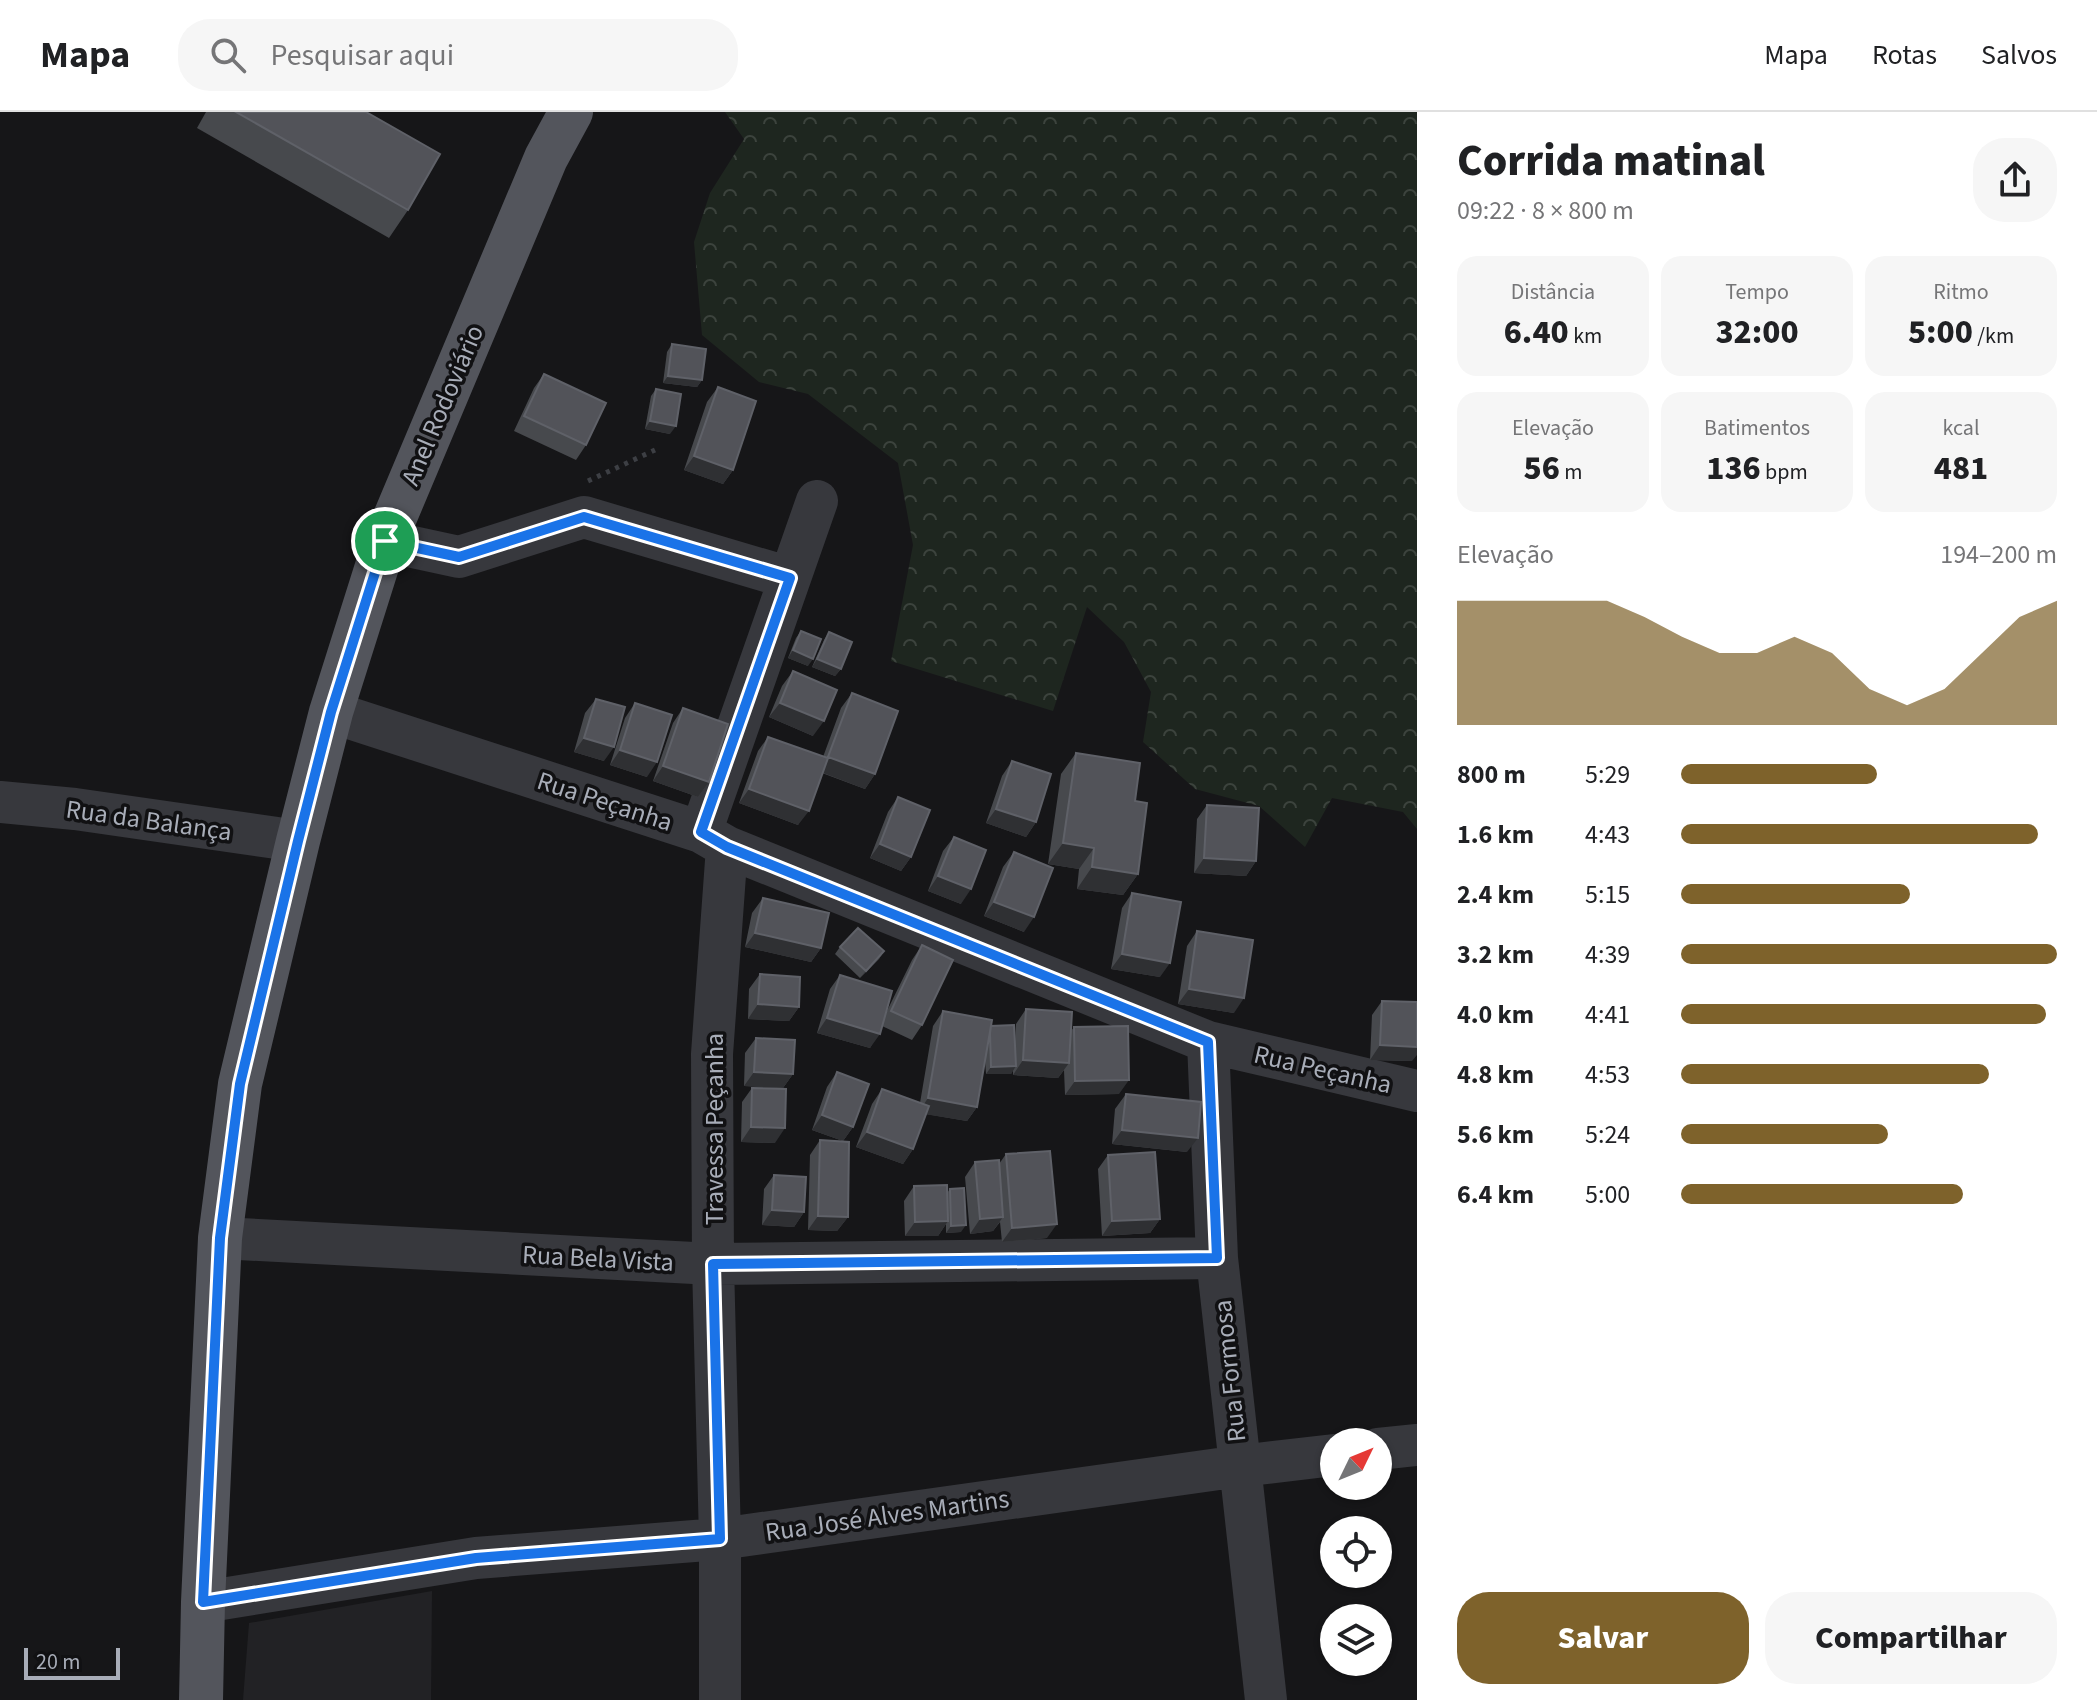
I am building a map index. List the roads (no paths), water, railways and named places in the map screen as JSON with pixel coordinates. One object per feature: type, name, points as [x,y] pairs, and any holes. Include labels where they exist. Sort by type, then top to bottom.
[{"type":"main road","name":"Anel Rodoviário","points":[[201,1700],[220,1238],[240,1084],[331,712],[385,541],[546,158],[571,112]]},
{"type":"street","name":"Travessa Peçanha","points":[[720,1700],[720,1539],[713,1264],[714,840],[790,578],[817,501]]},
{"type":"street","points":[[385,541],[459,557],[584,517],[790,578]]},
{"type":"street","name":"Rua Peçanha","points":[[331,712],[714,840],[1208,1042],[1417,1091]]},
{"type":"street","name":"Rua da Balança","points":[[0,802],[75,809],[298,841]]},
{"type":"street","name":"Rua Formosa","points":[[1208,1042],[1217,1258],[1266,1700]]},
{"type":"street","name":"Rua Bela Vista","points":[[220,1238],[713,1264],[1217,1258]]},
{"type":"street","points":[[1392,1448],[1417,1445]]},
{"type":"street","name":"Rua José Alves Martins","points":[[203,1602],[476,1558],[720,1539],[1320,1457]]}]
